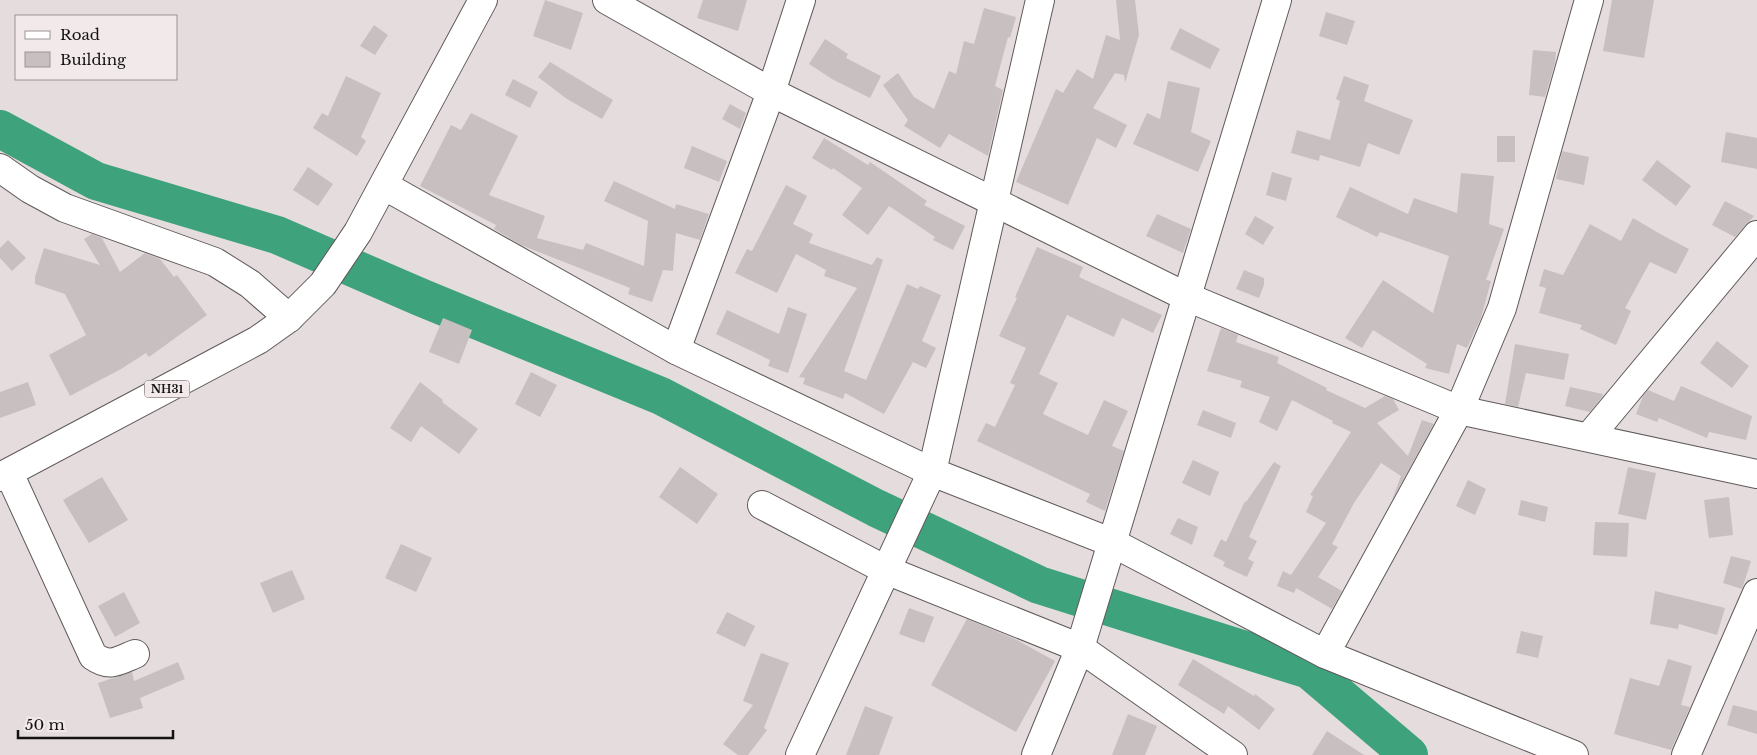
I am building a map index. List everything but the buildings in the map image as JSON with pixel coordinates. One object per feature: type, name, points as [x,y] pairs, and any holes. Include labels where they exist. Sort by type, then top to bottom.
[{"type":"main road","name":"NH31","points":[[5,475],[258,340],[289,318],[324,284],[385,186],[483,0]]},
{"type":"main road","points":[[608,0],[771,92],[1187,297],[1459,410],[1757,474]]},
{"type":"main road","points":[[676,350],[771,92],[801,0]]},
{"type":"main road","points":[[800,755],[932,472],[1040,0]]},
{"type":"main road","points":[[1036,755],[1080,648],[1277,0]]},
{"type":"main road","points":[[1326,654],[1459,410],[1502,308],[1589,0]]},
{"type":"main road","points":[[0,168],[30,189],[64,208],[215,262],[250,284],[289,318]]},
{"type":"main road","points":[[385,186],[676,350],[932,472],[1113,543],[1326,654],[1574,755]]},
{"type":"main road","points":[[1589,437],[1757,235]]},
{"type":"main road","points":[[5,475],[93,656],[103,663],[115,662],[135,654]]},
{"type":"main road","points":[[762,504],[886,570],[1080,648],[1233,755]]},
{"type":"main road","points":[[1686,755],[1757,593]]},
{"type":"waterway","points":[[0,129],[96,181],[277,235],[420,297],[661,396],[876,508],[1039,585],[1309,670],[1409,755]]}]
